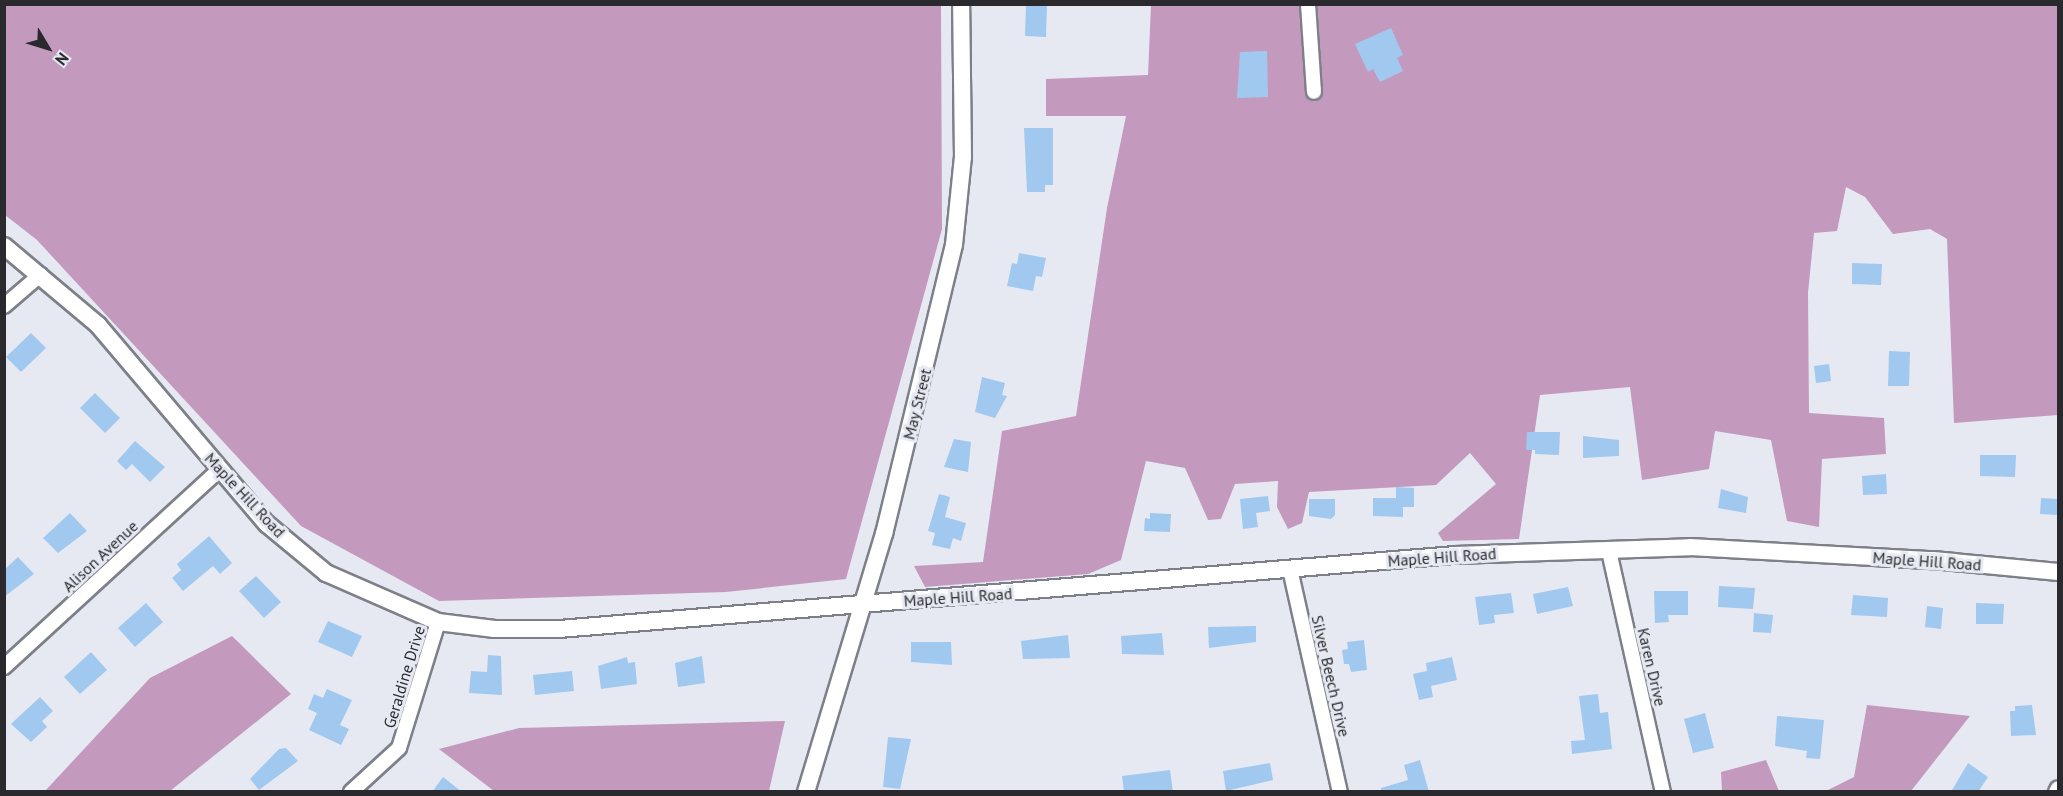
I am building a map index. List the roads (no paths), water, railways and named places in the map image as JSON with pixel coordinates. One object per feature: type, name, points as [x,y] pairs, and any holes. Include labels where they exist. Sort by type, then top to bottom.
[{"type":"street","name":"May Street","points":[[806,792],[902,465],[954,245],[963,157],[961,4]]},
{"type":"street","points":[[1308,4],[1314,92]]},
{"type":"street","name":"Maple Hill Road","points":[[4,246],[98,325],[267,524],[326,573],[371,596],[438,622],[495,629],[559,628],[1455,555],[1690,547],[2058,572]]},
{"type":"street","points":[[4,306],[40,275]]},
{"type":"street","name":"Alison Avenue","points":[[4,667],[219,470]]},
{"type":"street","name":"Karen Drive","points":[[1609,551],[1663,792]]},
{"type":"street","name":"Silver Beech Drive","points":[[1290,569],[1340,792]]},
{"type":"street","name":"Geraldine Drive","points":[[351,792],[399,748],[438,622]]}]
